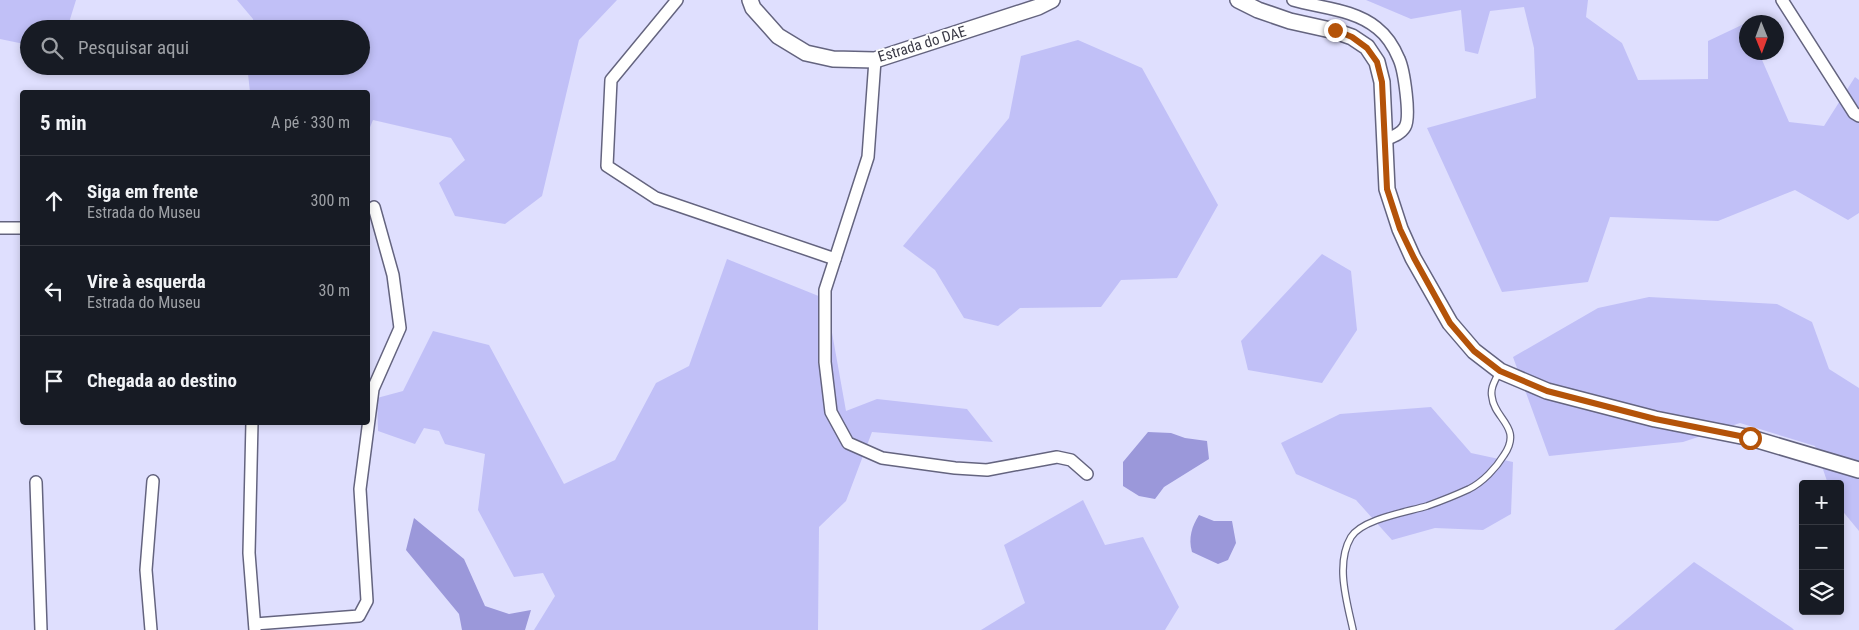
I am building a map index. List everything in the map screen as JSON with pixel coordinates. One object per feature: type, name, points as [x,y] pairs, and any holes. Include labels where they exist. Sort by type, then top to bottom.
[{"type":"street","points":[[677,0],[611,80],[607,166],[656,198],[835,259]]},
{"type":"street","name":"Estrada do DAE","points":[[750,0],[753,8],[778,36],[806,53],[833,60],[874,60],[1038,7],[1052,0]]},
{"type":"street","points":[[1238,0],[1258,10],[1290,21],[1335,30],[1352,37],[1367,48],[1377,62],[1382,82],[1387,189],[1400,229],[1450,323],[1474,351],[1500,371],[1547,391],[1655,419],[1750,438],[1859,470]]},
{"type":"street","points":[[1293,0],[1357,17],[1376,27],[1390,42],[1400,60],[1407,102],[1407,118],[1405,127],[1399,133],[1385,140]]},
{"type":"street","points":[[1782,0],[1854,113],[1859,116]]},
{"type":"street","points":[[874,60],[868,157],[825,290],[825,362],[831,412],[848,443],[882,458],[955,468],[987,470],[1057,457],[1071,460],[1087,474]]},
{"type":"street","points":[[370,414],[373,389],[400,328],[393,276],[374,207]]},
{"type":"street","points":[[0,228],[20,228]]},
{"type":"street","points":[[252,425],[248,553],[255,627],[359,616],[367,601],[360,489],[369,425]]},
{"type":"street","points":[[151,630],[146,570],[153,481]]},
{"type":"street","points":[[36,482],[41,630]]},
{"type":"lane","points":[[1353,630],[1343,568],[1347,547],[1352,536],[1368,524],[1428,506],[1471,488],[1492,472],[1506,453],[1510,433],[1507,423],[1495,408],[1492,398],[1492,384],[1500,371]]},
{"type":"shaded area","points":[[0,0],[76,0],[70,20],[20,20],[20,43],[0,39]]},
{"type":"shaded area","points":[[237,0],[617,0],[579,40],[542,196],[505,224],[455,216],[439,183],[465,160],[451,138],[373,120],[370,127],[370,90],[250,90],[248,75],[370,75],[370,20],[253,19]]},
{"type":"shaded area","points":[[1366,0],[1588,0],[1586,17],[1622,43],[1638,80],[1708,79],[1708,41],[1739,26],[1739,60],[1762,60],[1789,122],[1824,126],[1855,77],[1859,80],[1859,213],[1848,220],[1795,190],[1718,221],[1610,217],[1588,282],[1502,292],[1427,128],[1536,98],[1534,48],[1524,7],[1490,11],[1478,54],[1465,51],[1461,10],[1411,19]]},
{"type":"shaded area","points":[[1078,40],[1142,68],[1218,205],[1177,278],[1121,280],[1101,307],[1020,308],[998,326],[964,318],[935,270],[903,246],[1009,118],[1021,56]]},
{"type":"shaded area","points":[[1322,254],[1351,271],[1357,330],[1322,383],[1248,370],[1241,341]]},
{"type":"shaded area","points":[[727,259],[826,299],[846,411],[877,399],[967,409],[993,442],[872,432],[846,501],[819,527],[818,630],[534,630],[555,596],[543,573],[514,577],[478,510],[485,454],[445,444],[439,431],[424,428],[415,444],[378,431],[377,398],[403,391],[433,331],[489,345],[564,484],[615,460],[656,383],[689,366]]},
{"type":"shaded area","points":[[1649,297],[1777,304],[1812,322],[1829,369],[1859,388],[1859,531],[1844,513],[1844,480],[1827,480],[1815,446],[1740,423],[1683,442],[1549,456],[1513,357],[1598,308]]},
{"type":"shaded area","points":[[1431,407],[1471,453],[1513,462],[1511,514],[1483,530],[1435,528],[1392,540],[1356,500],[1296,474],[1281,443],[1340,414]]},
{"type":"shaded area","points":[[1148,432],[1171,433],[1185,438],[1207,441],[1209,459],[1164,487],[1155,499],[1139,496],[1123,486],[1123,462]]},
{"type":"shaded area","points":[[1083,500],[1105,545],[1143,537],[1179,607],[1165,630],[981,630],[1025,603],[1004,545]]},
{"type":"shaded area","points":[[1199,515],[1214,521],[1232,521],[1236,543],[1228,560],[1218,564],[1192,552],[1191,532]]},
{"type":"shaded area","points":[[414,518],[464,559],[485,606],[509,614],[531,610],[525,630],[462,630],[459,614],[406,550]]},
{"type":"shaded area","points":[[1694,562],[1792,628],[1794,630],[1614,630]]},
{"type":"route","points":[[1335,30],[1352,37],[1367,48],[1377,62],[1382,82],[1387,189],[1400,229],[1450,323],[1474,351],[1500,371],[1547,391],[1655,419],[1750,438]]}]
